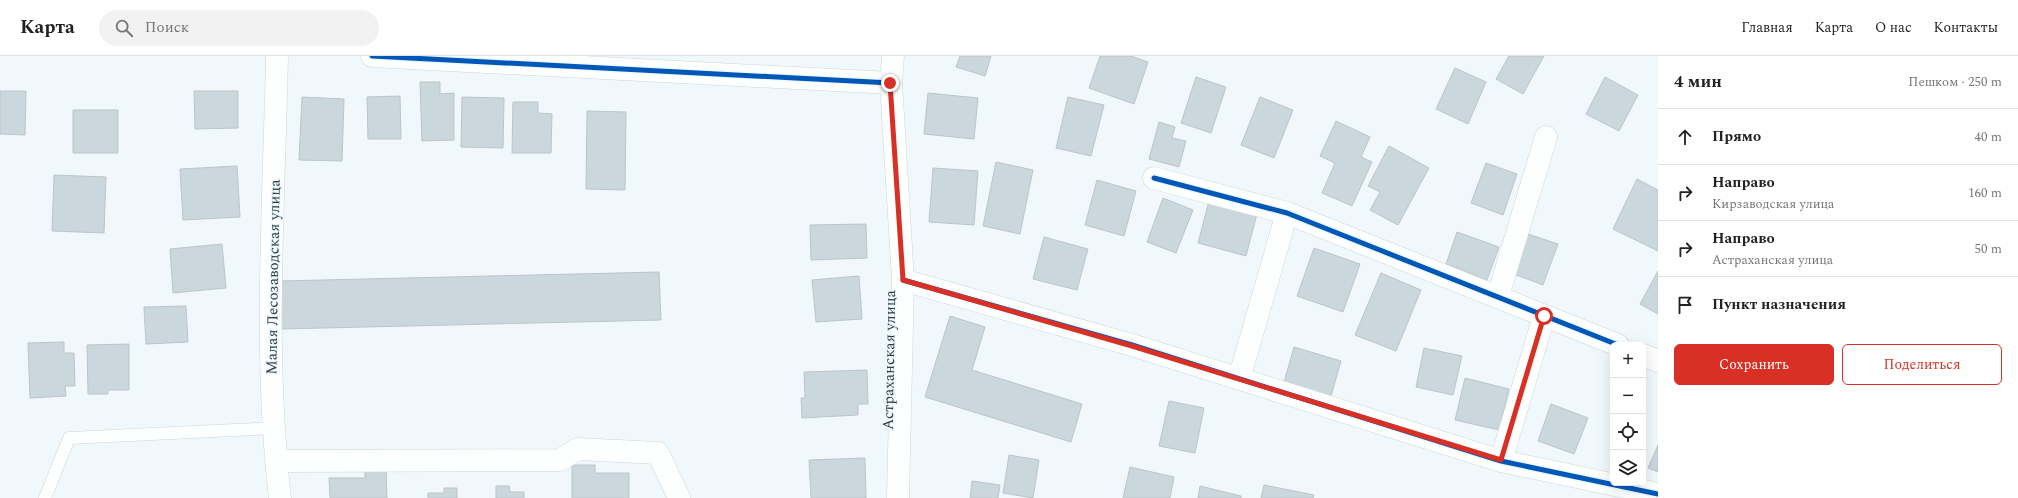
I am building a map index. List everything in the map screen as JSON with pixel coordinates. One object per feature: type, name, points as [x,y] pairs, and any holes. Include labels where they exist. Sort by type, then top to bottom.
[{"type":"street","name":"Малая Лесозаводская улица","points":[[277,56],[270,334],[276,461],[280,498]]},
{"type":"street","points":[[372,56],[890,83]]},
{"type":"street","name":"Астраханская улица","points":[[893,56],[890,83],[903,280],[898,498]]},
{"type":"street","points":[[1498,296],[1546,137]]},
{"type":"street","points":[[1154,178],[1287,213],[1610,342]]},
{"type":"street","points":[[1239,380],[1287,213]]},
{"type":"street","points":[[903,280],[1132,346],[1501,460],[1658,494]]},
{"type":"street","points":[[1501,460],[1544,316]]},
{"type":"street","points":[[1646,356],[1658,361]]},
{"type":"street","points":[[276,461],[560,460],[578,450],[658,453],[679,498]]},
{"type":"lane","points":[[45,498],[69,438],[274,428]]},
{"type":"building","points":[[960,56],[991,56],[985,76],[956,67]]},
{"type":"building","points":[[1100,56],[1131,56],[1148,62],[1134,104],[1089,88]]},
{"type":"building","points":[[1509,56],[1544,56],[1523,94],[1496,79]]},
{"type":"building","points":[[1455,68],[1486,82],[1468,124],[1436,109]]},
{"type":"building","points":[[1196,77],[1226,87],[1211,133],[1181,123]]},
{"type":"building","points":[[1605,77],[1638,95],[1619,131],[1586,114]]},
{"type":"building","points":[[420,82],[440,82],[440,94],[454,93],[454,140],[422,141]]},
{"type":"building","points":[[0,91],[26,91],[25,135],[0,134]]},
{"type":"building","points":[[194,91],[238,91],[238,128],[195,129]]},
{"type":"building","points":[[928,93],[978,98],[974,139],[924,134]]},
{"type":"building","points":[[400,96],[401,139],[368,139],[367,97]]},
{"type":"building","points":[[302,97],[344,99],[342,161],[299,160]]},
{"type":"building","points":[[462,97],[504,98],[503,148],[461,147]]},
{"type":"building","points":[[1068,97],[1104,105],[1091,156],[1056,148]]},
{"type":"building","points":[[1260,97],[1293,110],[1274,158],[1241,145]]},
{"type":"building","points":[[513,102],[538,102],[538,113],[552,114],[551,153],[512,153]]},
{"type":"building","points":[[73,110],[118,110],[118,153],[73,153]]},
{"type":"building","points":[[587,111],[626,112],[625,190],[586,189]]},
{"type":"building","points":[[1336,121],[1370,137],[1361,157],[1372,162],[1352,206],[1322,193],[1335,163],[1320,156]]},
{"type":"building","points":[[1159,122],[1175,127],[1172,138],[1186,141],[1179,167],[1149,159]]},
{"type":"building","points":[[1389,146],[1429,168],[1398,225],[1370,210],[1380,192],[1368,186]]},
{"type":"building","points":[[996,162],[1033,170],[1020,234],[983,226]]},
{"type":"building","points":[[1486,163],[1517,174],[1503,215],[1471,203]]},
{"type":"building","points":[[237,166],[240,217],[183,220],[180,169]]},
{"type":"building","points":[[933,168],[978,171],[974,225],[929,222]]},
{"type":"building","points":[[54,175],[106,177],[104,233],[52,231]]},
{"type":"building","points":[[1637,179],[1658,190],[1658,251],[1613,229]]},
{"type":"building","points":[[1097,180],[1136,191],[1124,236],[1085,225]]},
{"type":"building","points":[[1163,198],[1193,210],[1176,253],[1147,242]]},
{"type":"building","points":[[1209,201],[1257,214],[1246,256],[1198,243]]},
{"type":"building","points":[[866,224],[867,258],[811,260],[810,225]]},
{"type":"building","points":[[1457,232],[1499,247],[1487,280],[1446,264]]},
{"type":"building","points":[[1528,234],[1558,244],[1543,285],[1514,274]]},
{"type":"building","points":[[1044,237],[1088,249],[1077,290],[1033,279]]},
{"type":"building","points":[[222,244],[226,288],[173,293],[170,249]]},
{"type":"building","points":[[1314,248],[1360,264],[1343,312],[1297,296]]},
{"type":"building","points":[[1658,271],[1658,314],[1640,304]]},
{"type":"building","points":[[659,272],[661,320],[281,329],[280,281]]},
{"type":"building","points":[[1381,273],[1421,290],[1396,351],[1355,335]]},
{"type":"building","points":[[859,276],[862,319],[816,322],[812,280]]},
{"type":"building","points":[[186,306],[188,342],[146,344],[144,307]]},
{"type":"building","points":[[950,316],[985,327],[972,370],[1082,404],[1071,442],[925,397]]},
{"type":"building","points":[[64,342],[64,353],[74,353],[75,386],[65,386],[66,396],[30,398],[28,343]]},
{"type":"building","points":[[129,344],[129,390],[108,390],[108,394],[88,394],[87,345]]},
{"type":"building","points":[[1294,347],[1341,361],[1331,396],[1284,382]]},
{"type":"building","points":[[1424,348],[1462,356],[1453,395],[1416,387]]},
{"type":"building","points":[[867,370],[868,404],[858,404],[858,415],[802,418],[801,398],[805,398],[804,372]]},
{"type":"building","points":[[1465,378],[1509,389],[1499,430],[1455,420]]},
{"type":"building","points":[[1169,401],[1204,408],[1195,453],[1159,446]]},
{"type":"building","points":[[1551,404],[1588,418],[1574,454],[1538,441]]},
{"type":"building","points":[[1658,445],[1658,472],[1648,468]]},
{"type":"building","points":[[1009,455],[1039,460],[1033,498],[1003,493]]},
{"type":"building","points":[[865,458],[866,498],[811,498],[809,460]]},
{"type":"building","points":[[572,465],[595,465],[595,473],[629,473],[629,498],[572,498]]},
{"type":"building","points":[[1130,467],[1174,477],[1170,498],[1123,498]]},
{"type":"building","points":[[365,469],[386,469],[387,498],[330,498],[329,478],[365,478]]},
{"type":"building","points":[[972,481],[1000,485],[998,498],[970,498]]},
{"type":"building","points":[[1264,485],[1314,495],[1313,498],[1261,498]]},
{"type":"building","points":[[496,486],[509,486],[510,492],[524,492],[524,498],[496,498]]},
{"type":"building","points":[[1200,486],[1241,496],[1241,498],[1198,498]]},
{"type":"building","points":[[444,488],[457,488],[457,498],[428,498],[428,493],[444,493]]},
{"type":"cycle path","points":[[372,56],[891,83]]},
{"type":"cycle path","points":[[1154,178],[1287,213],[1610,342]]},
{"type":"cycle path","points":[[903,280],[1132,345],[1501,461],[1658,494]]},
{"type":"route","points":[[890,83],[903,280],[1132,346],[1501,460],[1544,316]]}]
